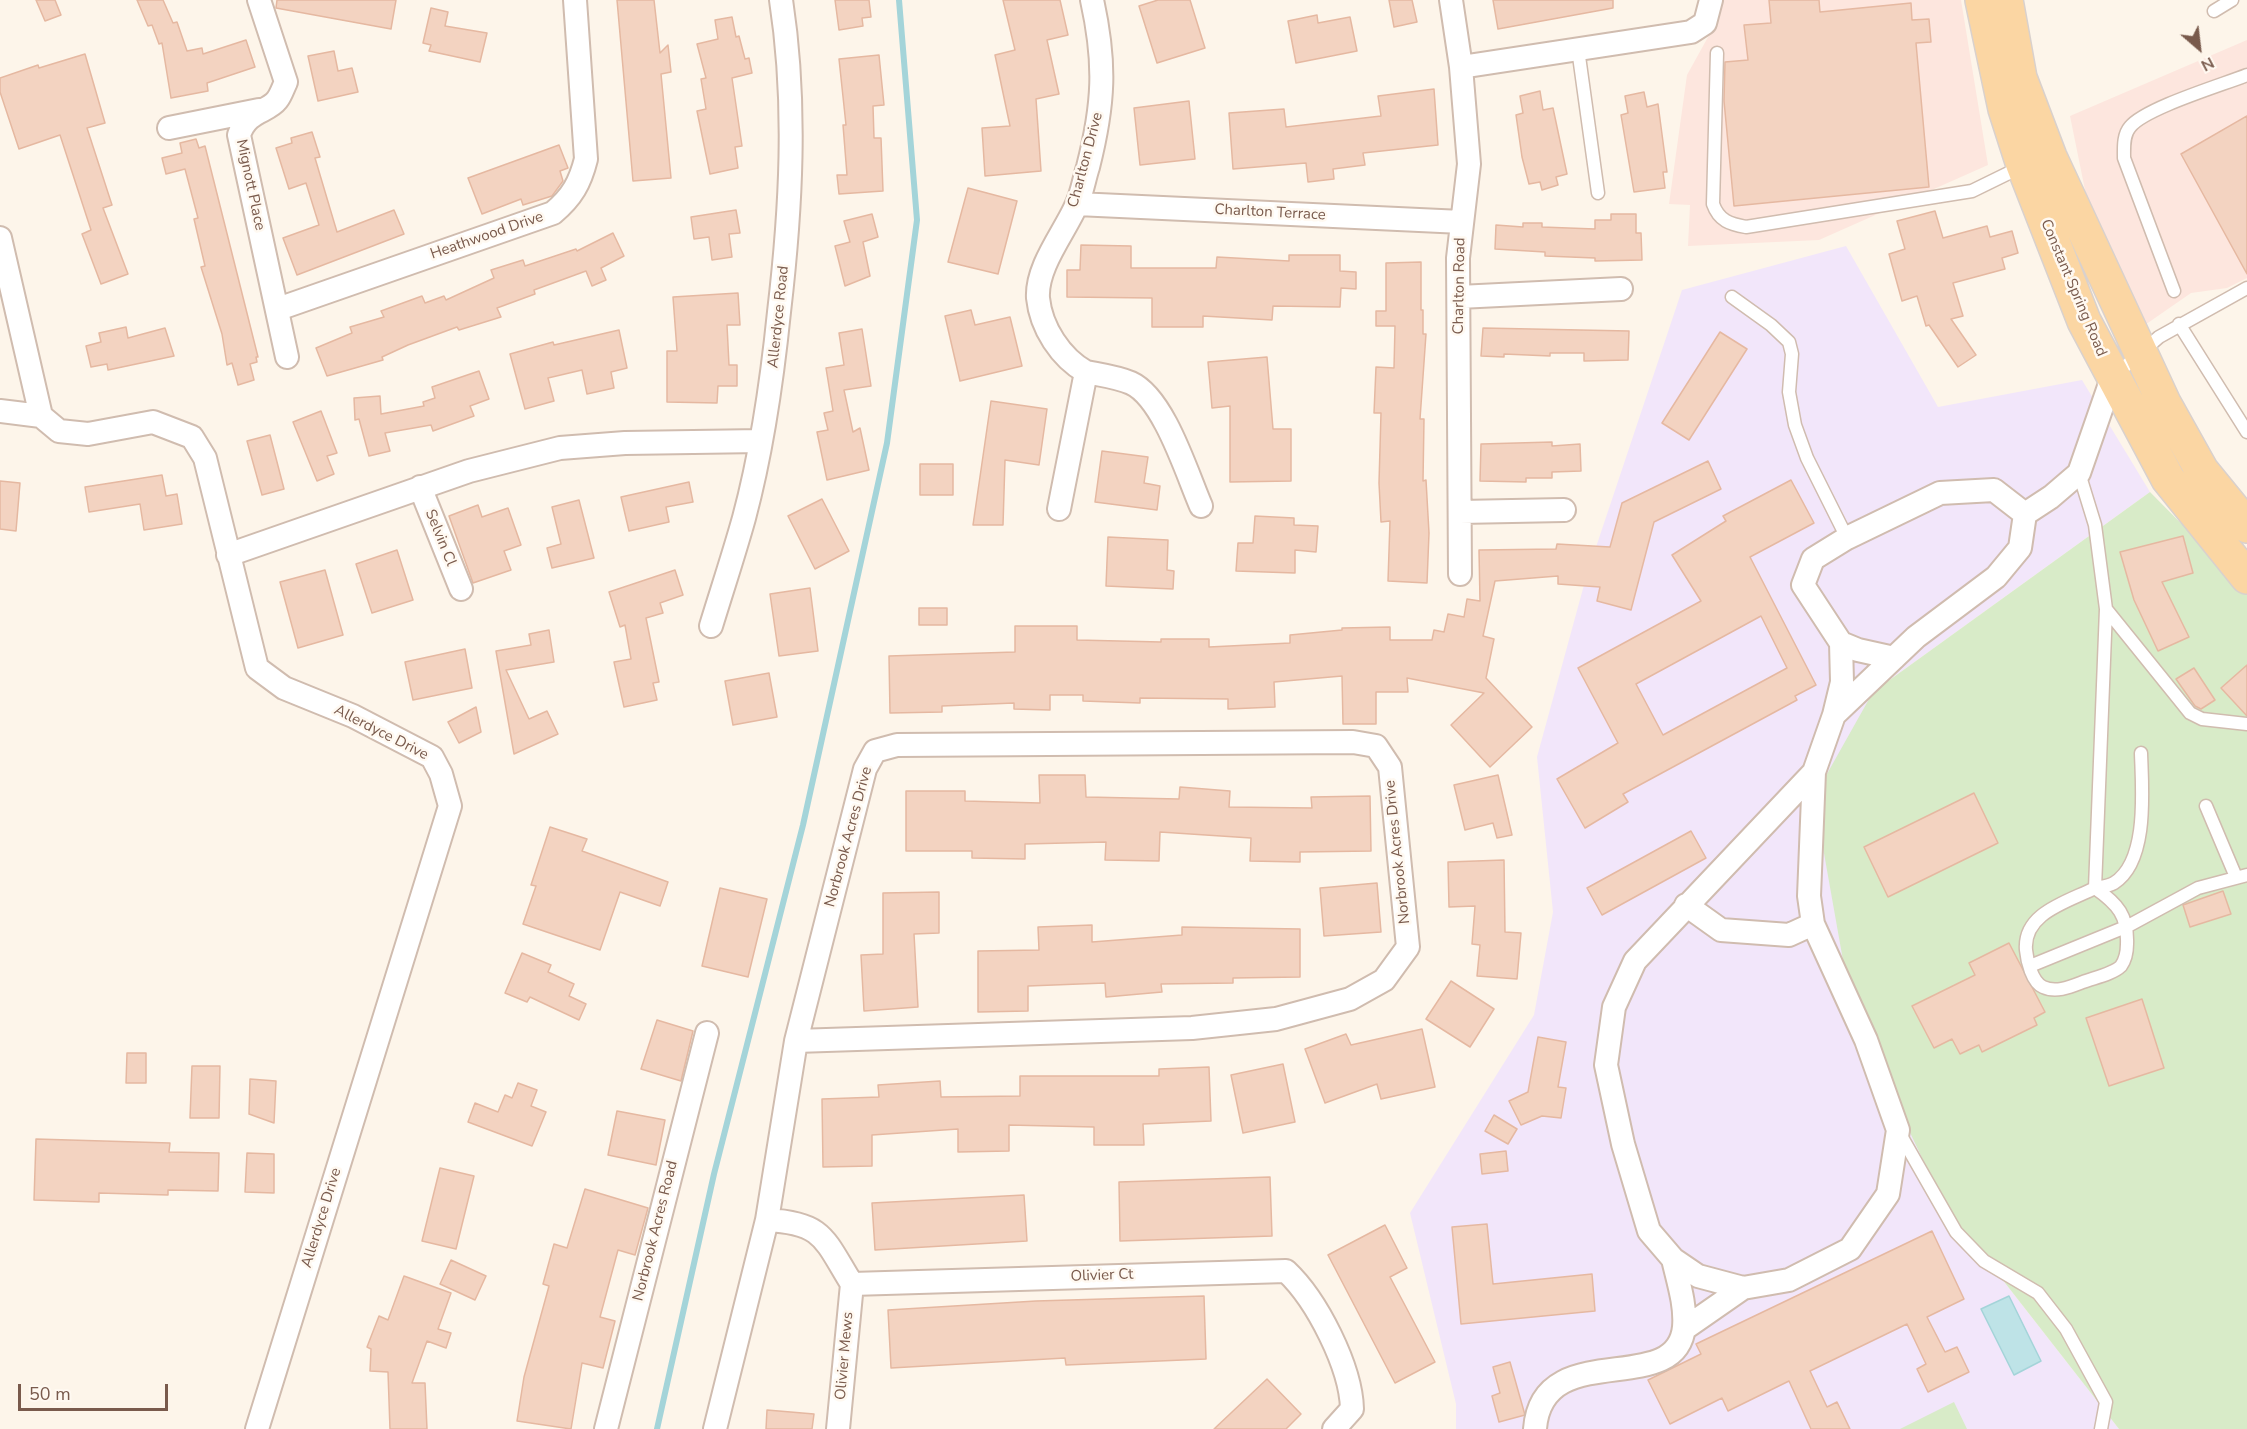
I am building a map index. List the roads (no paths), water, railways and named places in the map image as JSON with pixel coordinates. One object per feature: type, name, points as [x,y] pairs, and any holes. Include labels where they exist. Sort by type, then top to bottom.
[{"type":"main road","name":"Constant Spring Road","points":[[1982,0],[2005,109],[2037,161],[2202,471],[2247,526]]},
{"type":"main road","name":"Constant Spring Road","points":[[2006,0],[2037,161],[2084,321],[2112,378],[2168,478],[2247,577]]},
{"type":"street","name":"Mignott Place","points":[[259,0],[286,82],[276,102],[260,109],[242,125],[239,135],[287,357]]},
{"type":"street","name":"Heathwood Drive","points":[[278,309],[553,213],[569,199],[581,180],[585,159],[575,0]]},
{"type":"street","name":"Allerdyce Road","points":[[711,626],[744,517],[761,441],[773,368],[787,243],[790,176],[785,27],[781,0]]},
{"type":"street","name":"Charlton Drive","points":[[1086,372],[1069,363],[1054,343],[1038,298],[1043,274],[1077,204],[1099,124],[1103,77],[1098,29],[1092,0]]},
{"type":"street","name":"Charlton Road","points":[[1451,0],[1461,67],[1469,164],[1458,258],[1460,574]]},
{"type":"street","points":[[1461,67],[1691,32],[1705,23],[1712,0]]},
{"type":"street","points":[[169,128],[260,109]]},
{"type":"street","name":"Charlton Terrace","points":[[1077,204],[1462,222]]},
{"type":"street","points":[[0,238],[41,416],[0,411]]},
{"type":"street","points":[[1459,297],[1621,289]]},
{"type":"street","points":[[1059,509],[1086,372],[1132,384],[1148,396],[1164,420],[1201,507]]},
{"type":"street","points":[[1834,715],[1916,637],[1996,577],[2020,548],[2025,514],[2051,497],[2079,473],[2112,378]]},
{"type":"street","name":"Allerdyce Drive","points":[[41,416],[59,431],[88,434],[153,422],[192,437],[205,458],[257,668],[284,688],[353,716],[432,757],[441,774],[450,806],[257,1429]]},
{"type":"street","points":[[228,555],[420,487],[560,448],[625,443],[761,441]]},
{"type":"street","name":"Selvin Cl","points":[[420,487],[461,589]]},
{"type":"street","points":[[1814,772],[1635,961],[1614,1007],[1606,1065],[1623,1144],[1649,1231],[1673,1259],[1698,1276],[1743,1288],[1789,1280],[1850,1249],[1888,1194],[1898,1131],[1866,1040],[1813,924],[1809,897],[1814,772],[1834,715],[1842,682],[1841,643],[1803,585],[1813,559],[1847,538],[1940,493],[1994,490],[2025,514]]},
{"type":"street","points":[[1460,512],[1564,510]]},
{"type":"street","points":[[1841,643],[1858,650],[1894,658]]},
{"type":"street","name":"Norbrook Acres Drive","points":[[715,1429],[767,1220],[796,1041],[865,769],[875,751],[897,745],[1353,742],[1376,746],[1390,767],[1408,947],[1384,980],[1350,999],[1276,1019],[1192,1028],[796,1041]]},
{"type":"street","points":[[1686,905],[1721,930],[1789,934],[1813,924]]},
{"type":"street","name":"Norbrook Acres Road","points":[[606,1429],[706,1032]]},
{"type":"street","points":[[767,1220],[794,1221],[820,1232],[852,1284]]},
{"type":"street","points":[[1535,1429],[1536,1411],[1555,1385],[1578,1376],[1651,1364],[1669,1356],[1678,1347],[1684,1329],[1684,1311],[1673,1259]]},
{"type":"street","name":"Olivier Ct","points":[[852,1284],[1286,1271],[1300,1284],[1313,1303],[1352,1388],[1352,1409],[1334,1429]]},
{"type":"street","name":"Olivier Mews","points":[[838,1429],[852,1284]]},
{"type":"street","points":[[1684,1329],[1743,1288]]},
{"type":"lane","points":[[2214,11],[2232,0]]},
{"type":"lane","points":[[1578,49],[1598,194]]},
{"type":"lane","points":[[1717,53],[1713,204],[1716,214],[1728,223],[1746,227],[1972,190],[2037,161]]},
{"type":"lane","points":[[2174,291],[2124,159],[2124,142],[2130,127],[2150,113],[2247,75]]},
{"type":"lane","points":[[2112,378],[2159,337],[2247,288]]},
{"type":"lane","points":[[1732,297],[1772,325],[1789,342],[1792,354],[1789,392],[1795,425],[1807,458],[1847,538]]},
{"type":"lane","points":[[2179,324],[2247,432]]},
{"type":"lane","points":[[2079,473],[2095,525],[2106,609],[2096,888]]},
{"type":"lane","points":[[2106,609],[2190,713],[2202,719],[2247,724]]},
{"type":"lane","points":[[2096,888],[2113,901],[2128,926],[2127,956],[2119,968],[2070,987],[2053,990],[2040,986],[2030,966],[2025,940],[2030,925],[2040,916],[2096,888],[2114,883],[2130,867],[2137,844],[2142,802],[2141,753]]},
{"type":"lane","points":[[2030,966],[2128,926],[2198,888],[2241,876],[2206,806]]},
{"type":"lane","points":[[1898,1131],[1956,1232],[1984,1261],[2038,1293],[2066,1329],[2106,1402],[2101,1429]]},
{"type":"water","points":[[2009,1296],[2041,1361],[2014,1375],[1981,1309]]},
{"type":"waterway","points":[[657,1429],[714,1174],[803,825],[887,443],[917,220],[899,0]]}]
